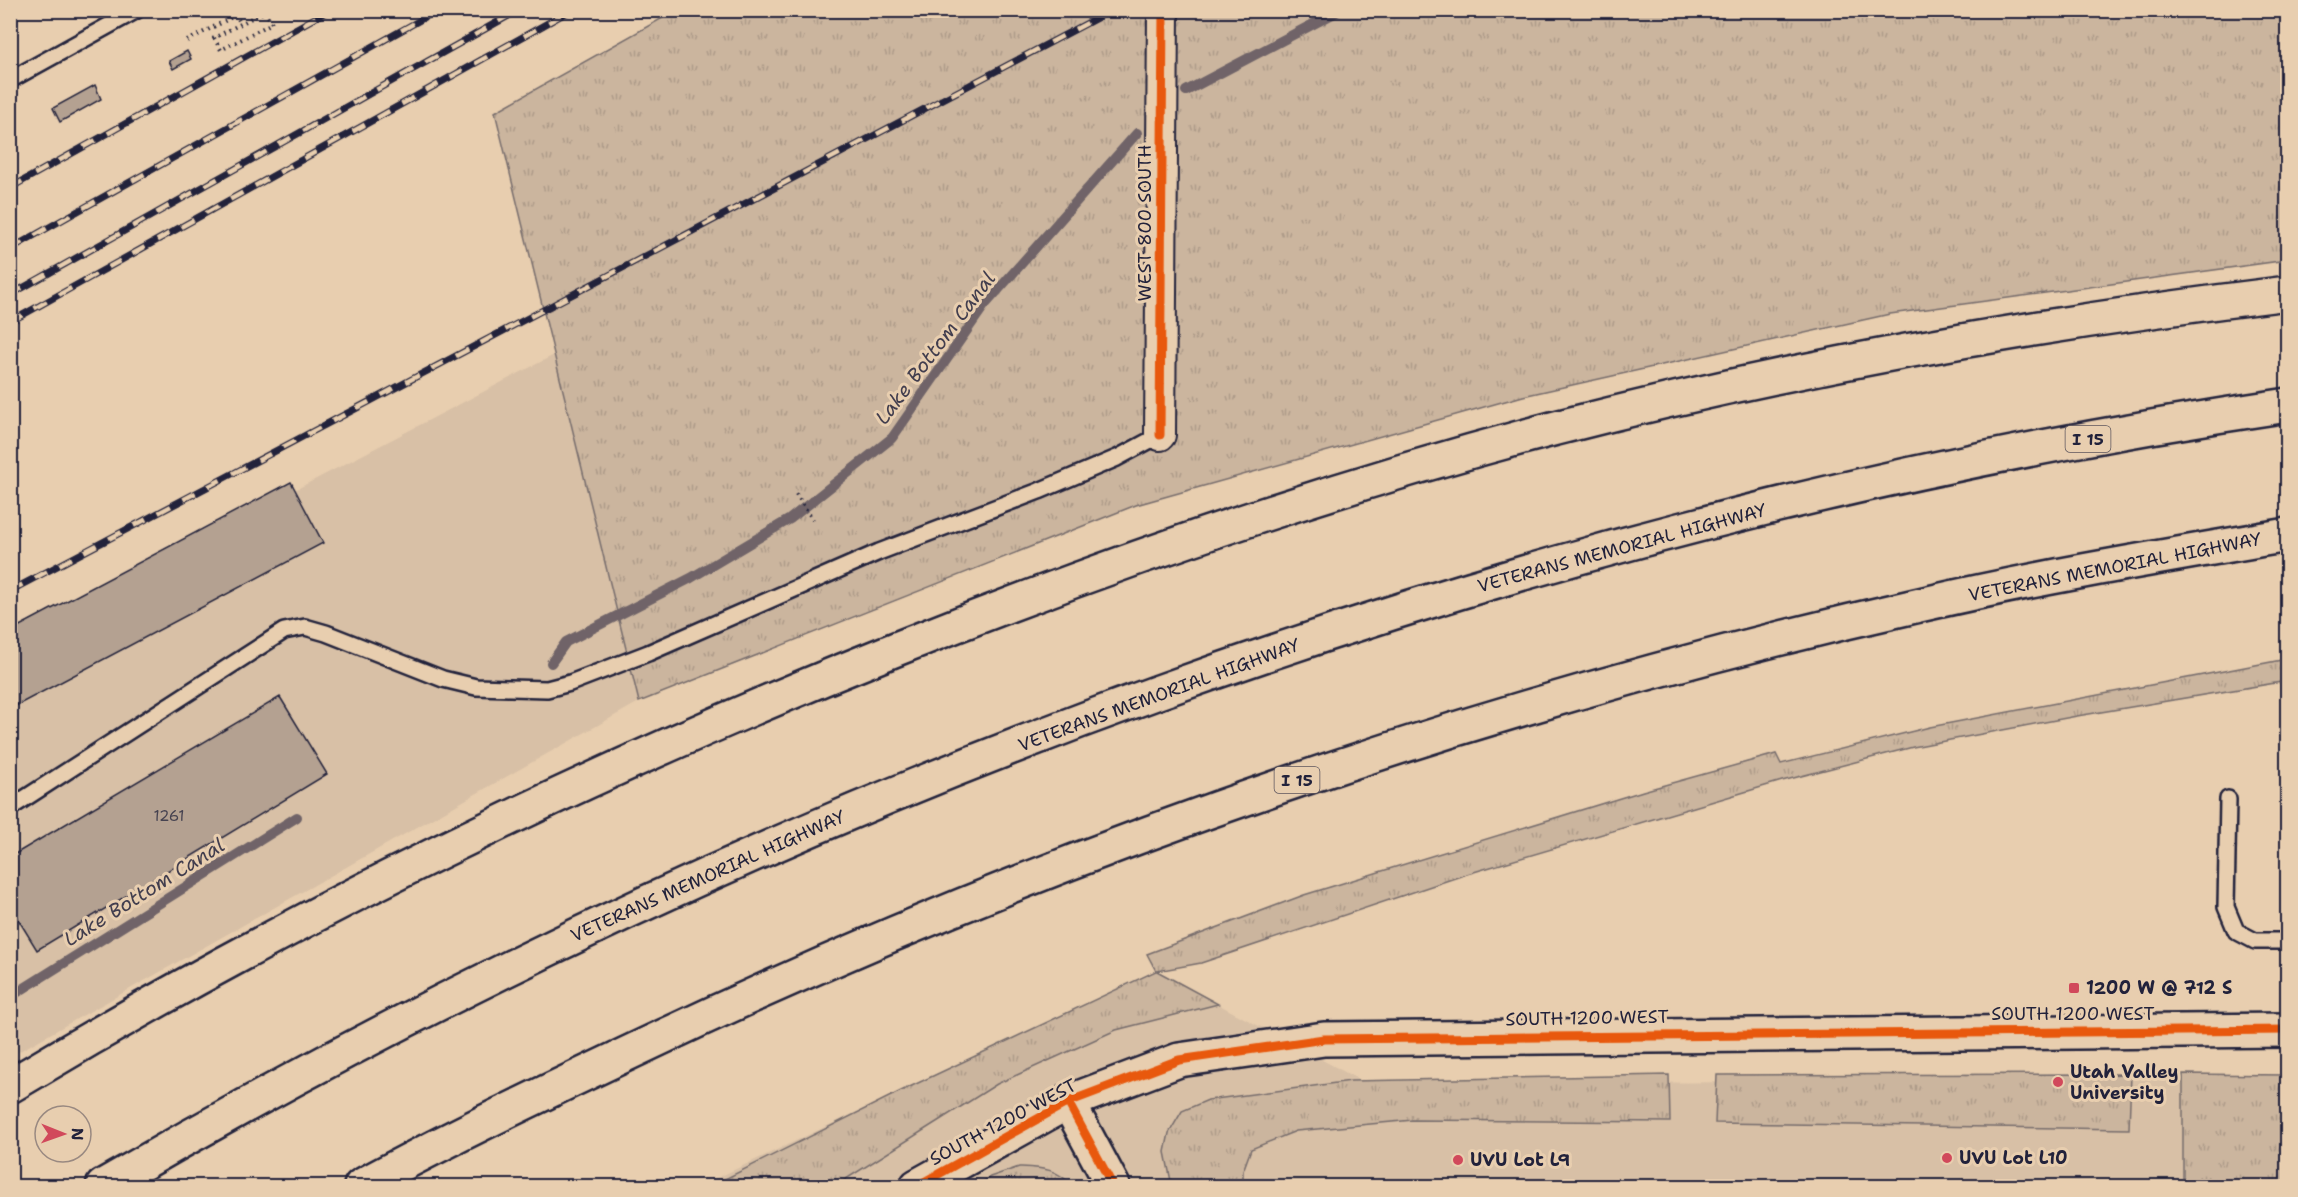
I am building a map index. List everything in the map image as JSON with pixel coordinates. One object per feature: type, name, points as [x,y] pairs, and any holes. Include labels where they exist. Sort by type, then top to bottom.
[{"type":"main road","points":[[10,1086],[198,979],[352,897],[597,777],[852,667],[1147,554],[1302,502],[1417,467],[1669,400],[1918,348],[2124,314],[2288,293]]},
{"type":"main road","name":"VETERANS MEMORIAL HIGHWAY","points":[[103,1186],[314,1067],[559,943],[850,811],[1143,698],[1269,653],[1446,597],[1748,513],[1889,480],[2099,437],[2288,405]]},
{"type":"main road","name":"VETERANS MEMORIAL HIGHWAY","points":[[361,1186],[487,1121],[774,983],[1020,881],[1195,815],[1378,753],[1733,650],[1927,603],[2288,535]]},
{"type":"main road","name":"SOUTH 1200 WEST","points":[[917,1186],[1068,1102],[1179,1060],[1324,1039],[2288,1030]]},
{"type":"main road","points":[[1068,1102],[1113,1186]]},
{"type":"street","name":"WEST 800 SOUTH","points":[[1160,435],[1163,10]]},
{"type":"lane","points":[[10,80],[137,10]]},
{"type":"lane","points":[[10,803],[13,806],[284,631],[305,627],[326,633],[454,682],[476,687],[547,689],[570,683],[648,653],[879,552],[1039,491],[1117,458],[1160,435]]},
{"type":"lane","points":[[2228,800],[2226,907],[2236,931],[2255,941],[2288,941]]},
{"type":"path","points":[[188,41],[243,10]]},
{"type":"path","points":[[265,10],[272,23],[247,36],[221,50],[214,38],[265,10]]},
{"type":"path","points":[[235,13],[241,24]]},
{"type":"path","points":[[247,36],[250,42]]},
{"type":"path","points":[[796,494],[813,520]]},
{"type":"shaded area","points":[[554,355],[639,702],[11,1056],[11,638]]},
{"type":"shaded area","name":"Utah Valley University","points":[[1156,971],[1369,1085],[2287,1078],[2287,1186],[700,1186]]},
{"type":"green space","points":[[675,11],[2287,11],[2287,260],[1890,314],[1523,396],[1136,505],[639,702],[495,112]]},
{"type":"green space","points":[[2287,659],[2287,681],[2077,716],[1913,747],[1782,781],[1467,874],[1201,963],[1157,971],[1218,1004],[1116,1030],[997,1084],[835,1186],[711,1186],[901,1091],[1156,971],[1147,954],[1304,895],[1643,791],[1776,754],[1781,764],[1930,727]]},
{"type":"green space","points":[[2131,1074],[2129,1129],[1715,1123],[1717,1075]]},
{"type":"green space","points":[[2183,1074],[2287,1075],[2287,1186],[2183,1186]]},
{"type":"green space","points":[[1669,1075],[1670,1122],[1413,1120],[1296,1131],[1251,1149],[1243,1171],[1243,1186],[1172,1186],[1165,1152],[1169,1133],[1182,1111],[1208,1100],[1351,1081]]},
{"type":"green space","points":[[1019,1167],[1055,1172],[1072,1186],[976,1186],[990,1177]]},
{"type":"building","points":[[187,51],[191,59],[173,69],[169,61]]},
{"type":"building","points":[[95,85],[101,99],[60,122],[53,108]]},
{"type":"building","points":[[291,482],[323,543],[10,709],[10,631]]},
{"type":"building","points":[[280,697],[327,774],[37,950],[10,906],[10,857]]},
{"type":"waterway","name":"Lake Bottom Canal","points":[[1186,91],[1340,10]]},
{"type":"waterway","name":"Lake Bottom Canal","points":[[551,663],[566,642],[691,578],[790,519],[892,438],[984,306],[1137,133]]},
{"type":"waterway","name":"Lake Bottom Canal","points":[[10,997],[297,817]]},
{"type":"railway","points":[[10,188],[329,10]]},
{"type":"railway","points":[[10,249],[438,10]]},
{"type":"railway","points":[[10,295],[519,10]]},
{"type":"railway","points":[[10,322],[571,10]]},
{"type":"railway","points":[[10,591],[1112,10]]},
{"type":"cycle path","points":[[1160,435],[1163,10]]},
{"type":"cycle path","points":[[917,1186],[1068,1102],[1179,1060],[1324,1039],[2288,1030]]},
{"type":"cycle path","points":[[1068,1102],[1113,1186]]},
{"type":"place","name":"1200 W @ 712 S","points":[[2074,988]]},
{"type":"place","name":"Utah Valley University","points":[[2058,1082]]},
{"type":"place","name":"UVU Lot L10","points":[[1947,1158]]},
{"type":"place","name":"UVU Lot L9","points":[[1458,1160]]}]
